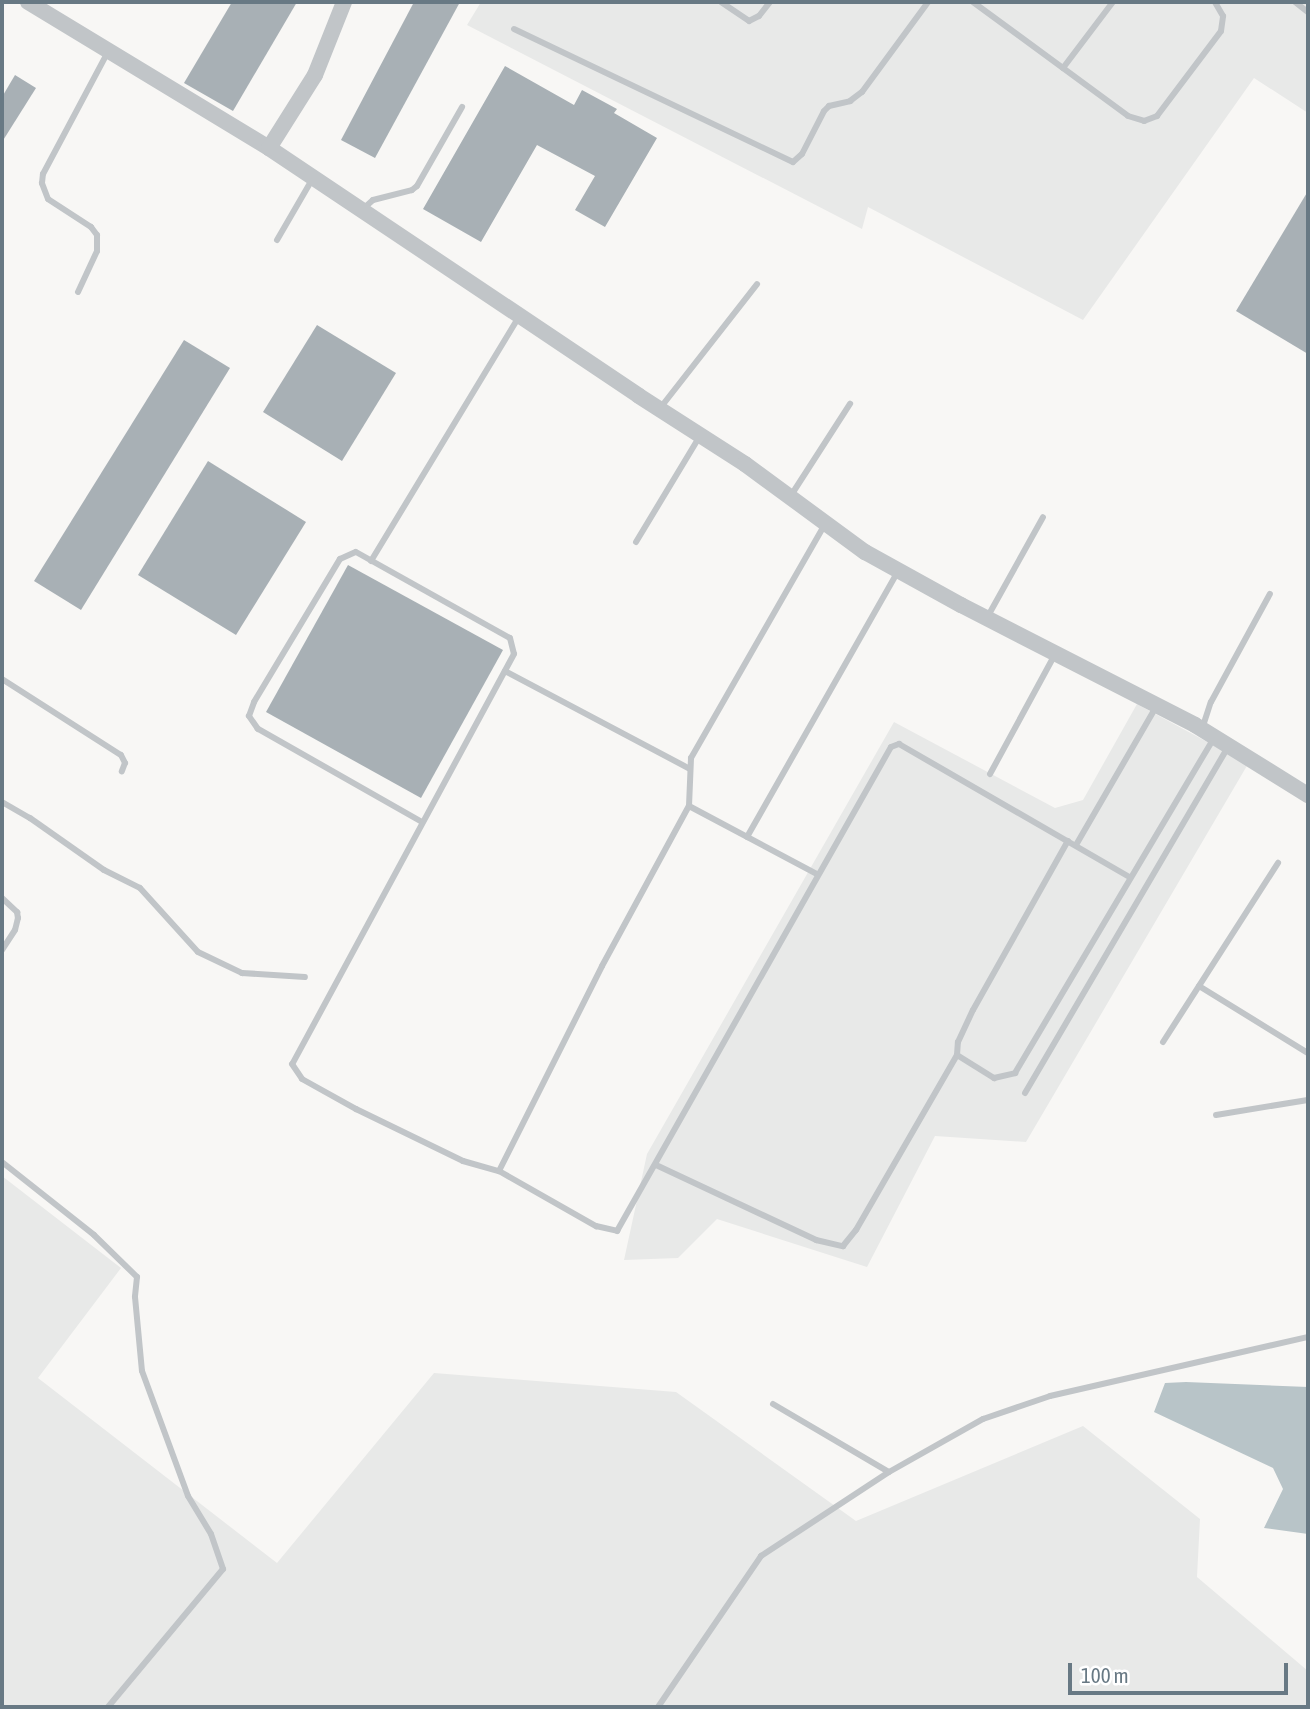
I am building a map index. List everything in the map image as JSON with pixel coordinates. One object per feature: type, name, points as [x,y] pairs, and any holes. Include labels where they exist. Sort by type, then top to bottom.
[{"type":"street","points":[[28,2],[314,177],[745,464],[825,523],[899,570],[1209,733],[1308,795]]},
{"type":"street","points":[[269,148],[315,75],[344,2]]},
{"type":"lane","points":[[721,2],[748,21],[760,16],[770,2]]},
{"type":"lane","points":[[514,29],[793,162],[802,154],[824,111],[829,106],[850,101],[862,92],[928,2]]},
{"type":"lane","points":[[973,2],[1129,116],[1152,121],[1222,31],[1223,16],[1215,2]]},
{"type":"lane","points":[[1063,68],[1113,2]]},
{"type":"lane","points":[[1295,2],[1308,12]]},
{"type":"lane","points":[[78,292],[97,251],[97,235],[91,227],[48,199],[42,183],[43,174],[108,52]]},
{"type":"lane","points":[[362,209],[373,200],[412,190],[417,186],[463,107]]},
{"type":"lane","points":[[277,240],[314,177]]},
{"type":"lane","points":[[659,409],[757,284]]},
{"type":"lane","points":[[371,561],[519,316]]},
{"type":"lane","points":[[789,498],[850,404]]},
{"type":"lane","points":[[636,542],[700,435]]},
{"type":"lane","points":[[987,618],[1043,517]]},
{"type":"lane","points":[[499,1171],[602,966],[689,806],[691,758],[825,523]]},
{"type":"lane","points":[[422,822],[258,729],[249,716],[254,702],[340,559],[356,552],[510,638],[514,654],[292,1064],[302,1079],[356,1109],[463,1161],[499,1171],[596,1226],[617,1231],[880,761],[891,747],[899,744],[1129,877]]},
{"type":"lane","points":[[747,837],[899,570]]},
{"type":"lane","points":[[957,1055],[994,1077],[1015,1073],[1209,733],[1211,702],[1270,594]]},
{"type":"lane","points":[[990,774],[1055,653]]},
{"type":"lane","points":[[505,671],[690,769]]},
{"type":"lane","points":[[2,679],[121,754],[125,763],[122,771]]},
{"type":"lane","points":[[1076,845],[1157,705]]},
{"type":"lane","points":[[1025,1093],[1230,746]]},
{"type":"lane","points":[[2,802],[30,818],[104,870],[140,888],[198,952],[242,973],[305,977]]},
{"type":"lane","points":[[689,806],[817,874]]},
{"type":"lane","points":[[656,1165],[816,1240],[844,1246],[856,1230],[957,1055],[958,1042],[973,1010],[1068,841]]},
{"type":"lane","points":[[1163,1042],[1278,863]]},
{"type":"lane","points":[[2,898],[19,918],[2,950]]},
{"type":"lane","points":[[1199,986],[1308,1052]]},
{"type":"lane","points":[[1216,1115],[1308,1100]]},
{"type":"lane","points":[[2,1162],[94,1235],[137,1277],[135,1297],[142,1371],[188,1496],[211,1534],[223,1569],[108,1707]]},
{"type":"lane","points":[[658,1707],[761,1556],[889,1472],[983,1419],[1050,1396],[1308,1337]]},
{"type":"lane","points":[[774,1404],[889,1472]]},
{"type":"shaded area","points":[[481,2],[1308,2],[1308,113],[1254,78],[1083,320],[868,207],[862,229],[467,25]]},
{"type":"shaded area","points":[[1137,704],[1248,764],[1026,1142],[935,1136],[867,1267],[717,1219],[678,1258],[624,1260],[647,1154],[894,722],[1055,808],[1083,800]]},
{"type":"shaded area","points":[[2,1176],[121,1268],[38,1378],[277,1563],[434,1373],[676,1392],[856,1521],[1083,1426],[1200,1519],[1197,1577],[1308,1671],[1308,1707],[2,1707]]},
{"type":"shaded area","points":[[1165,1383],[1308,1387],[1308,1534],[1264,1528],[1283,1489],[1273,1468],[1154,1412]]},
{"type":"building","points":[[232,2],[297,2],[233,111],[184,83]]},
{"type":"building","points":[[414,2],[460,2],[375,158],[341,140]]},
{"type":"building","points":[[505,66],[574,105],[582,90],[617,109],[614,113],[657,138],[605,227],[575,210],[595,176],[537,145],[481,242],[423,209]]},
{"type":"building","points":[[15,75],[36,88],[2,142],[2,97]]},
{"type":"building","points":[[1308,191],[1308,354],[1236,311]]},
{"type":"building","points":[[317,325],[396,373],[342,461],[263,412]]},
{"type":"building","points":[[184,340],[230,368],[81,610],[34,581]]},
{"type":"building","points":[[208,461],[306,522],[236,635],[138,575]]},
{"type":"building","points":[[348,565],[503,650],[421,798],[266,712]]}]
